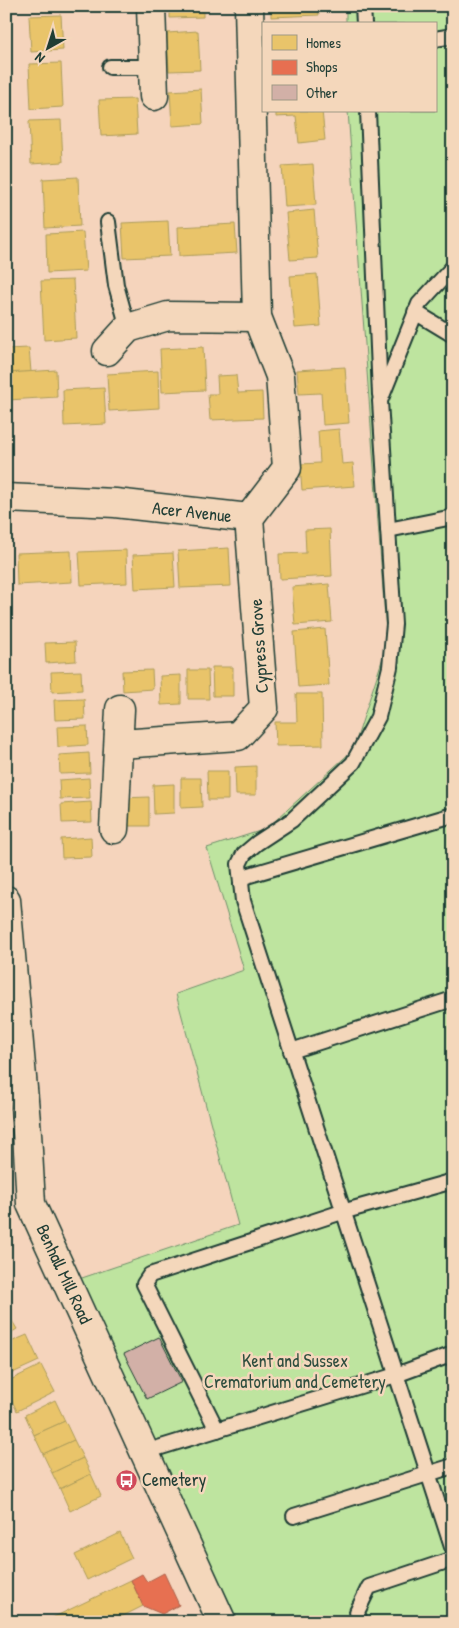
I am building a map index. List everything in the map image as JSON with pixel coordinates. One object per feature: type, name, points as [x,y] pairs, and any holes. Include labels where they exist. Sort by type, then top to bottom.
[{"type":"street","points":[[151,6],[154,96]]},
{"type":"street","name":"Acer Avenue","points":[[6,498],[114,503],[249,518],[287,468],[280,376],[256,317],[249,6]]},
{"type":"street","points":[[107,351],[128,328],[168,316],[256,317]]},
{"type":"street","name":"Cypress Grove","points":[[120,744],[238,736],[264,708],[249,518]]},
{"type":"street","points":[[114,829],[120,744],[120,709]]},
{"type":"street","name":"Benhall Mill Road","points":[[6,902],[27,1133],[31,1204],[222,1622]]},
{"type":"lane","points":[[363,6],[364,22]]},
{"type":"lane","points":[[436,39],[453,36]]},
{"type":"lane","points":[[110,67],[153,67]]},
{"type":"lane","points":[[368,112],[380,401],[394,624],[390,666],[378,717],[353,763],[292,820],[244,854],[238,864],[243,901],[342,1212],[453,1550]]},
{"type":"lane","points":[[108,222],[116,285],[128,328]]},
{"type":"lane","points":[[380,401],[418,304],[453,267]]},
{"type":"lane","points":[[416,312],[453,335]]},
{"type":"lane","points":[[388,530],[453,517]]},
{"type":"lane","points":[[241,884],[243,877],[453,814]]},
{"type":"lane","points":[[291,1051],[453,999]]},
{"type":"lane","points":[[216,1430],[144,1284],[150,1275],[342,1212],[453,1181]]},
{"type":"lane","points":[[145,1452],[396,1375],[453,1354]]},
{"type":"lane","points":[[294,1516],[453,1466]]},
{"type":"lane","points":[[360,1622],[357,1612],[369,1587],[453,1559]]},
{"type":"green space","name":"Kent and Sussex Crematorium and Cemetery","points":[[346,6],[453,6],[453,1622],[238,1622],[79,1279],[238,1225],[176,994],[244,970],[207,848],[266,829],[353,750],[387,645],[348,112],[436,112],[436,22],[346,22]]},
{"type":"building: Homes","points":[[170,6],[203,6],[203,17],[170,18]]},
{"type":"building: Homes","points":[[271,6],[318,6],[319,15],[271,17]]},
{"type":"building: Homes","points":[[61,15],[63,50],[31,52],[29,16]]},
{"type":"building: Homes","points":[[198,31],[200,70],[169,71],[167,33]]},
{"type":"building: Homes","points":[[61,63],[63,107],[31,109],[29,64]]},
{"type":"building: Homes","points":[[201,89],[203,124],[172,126],[170,91]]},
{"type":"building: Homes","points":[[135,99],[137,134],[101,136],[99,100]]},
{"type":"building: Homes","points":[[276,112],[322,112],[325,140],[299,143],[296,116],[276,117]]},
{"type":"building: Homes","points":[[61,120],[63,162],[31,164],[29,121]]},
{"type":"building: Homes","points":[[313,164],[316,205],[285,207],[282,166]]},
{"type":"building: Homes","points":[[78,177],[80,226],[45,228],[43,179]]},
{"type":"building: Homes","points":[[314,210],[318,258],[290,260],[286,213]]},
{"type":"building: Homes","points":[[168,221],[170,256],[124,258],[122,223]]},
{"type":"building: Homes","points":[[235,224],[237,253],[179,256],[178,227]]},
{"type":"building: Homes","points":[[83,232],[86,271],[47,273],[46,234]]},
{"type":"building: Homes","points":[[317,274],[321,326],[295,328],[290,276]]},
{"type":"building: Homes","points":[[73,280],[76,338],[44,340],[41,281]]},
{"type":"building: Homes","points":[[203,347],[205,390],[162,392],[160,349]]},
{"type":"building: Homes","points":[[29,348],[31,372],[7,373],[6,349]]},
{"type":"building: Homes","points":[[345,367],[349,423],[323,425],[321,393],[299,394],[297,370]]},
{"type":"building: Homes","points":[[56,370],[57,397],[8,400],[7,373]]},
{"type":"building: Homes","points":[[158,371],[159,408],[109,411],[107,374]]},
{"type":"building: Homes","points":[[236,375],[238,393],[262,392],[263,418],[210,420],[208,394],[218,394],[217,376]]},
{"type":"building: Homes","points":[[104,388],[106,424],[64,426],[63,390]]},
{"type":"building: Homes","points":[[339,429],[342,464],[353,463],[355,486],[302,490],[300,464],[320,463],[318,431]]},
{"type":"building: Homes","points":[[330,529],[332,576],[280,579],[279,554],[306,553],[305,530]]},
{"type":"building: Homes","points":[[229,548],[231,586],[180,588],[178,551]]},
{"type":"building: Homes","points":[[126,550],[127,583],[81,585],[79,552]]},
{"type":"building: Homes","points":[[71,551],[72,582],[17,585],[16,553]]},
{"type":"building: Homes","points":[[173,553],[175,587],[135,589],[133,555]]},
{"type":"building: Homes","points":[[329,584],[332,622],[295,625],[292,587]]},
{"type":"building: Homes","points":[[325,629],[329,685],[298,687],[294,632]]},
{"type":"building: Homes","points":[[75,642],[76,661],[46,663],[45,643]]},
{"type":"building: Homes","points":[[212,667],[233,667],[233,696],[213,696]]},
{"type":"building: Homes","points":[[152,670],[153,689],[123,691],[122,671]]},
{"type":"building: Homes","points":[[188,670],[208,670],[209,699],[188,699]]},
{"type":"building: Homes","points":[[81,671],[82,690],[52,692],[51,672]]},
{"type":"building: Homes","points":[[181,675],[181,704],[161,705],[160,676]]},
{"type":"building: Homes","points":[[296,694],[322,694],[323,745],[276,746],[275,722],[297,722]]},
{"type":"building: Homes","points":[[84,699],[85,719],[55,720],[54,700]]},
{"type":"building: Homes","points":[[87,726],[88,745],[58,747],[57,727]]},
{"type":"building: Homes","points":[[89,753],[90,773],[60,774],[59,755]]},
{"type":"building: Homes","points":[[256,766],[256,795],[236,795],[235,767]]},
{"type":"building: Homes","points":[[207,771],[228,771],[228,800],[208,800]]},
{"type":"building: Homes","points":[[89,778],[90,798],[60,799],[59,780]]},
{"type":"building: Homes","points":[[181,778],[201,778],[202,807],[181,808]]},
{"type":"building: Homes","points":[[174,784],[174,813],[154,814],[153,785]]},
{"type":"building: Homes","points":[[149,797],[149,826],[122,826],[121,798]]},
{"type":"building: Homes","points":[[91,802],[92,822],[62,823],[61,804]]},
{"type":"building: Homes","points":[[91,837],[92,857],[62,858],[61,839]]},
{"type":"building: Homes","points":[[6,1311],[17,1329],[6,1336]]},
{"type":"building: Homes","points":[[27,1335],[39,1361],[6,1376],[6,1344]]},
{"type":"building: Homes","points":[[41,1365],[55,1392],[17,1411],[6,1388],[6,1382]]},
{"type":"building: Homes","points":[[55,1400],[65,1421],[34,1435],[25,1415]]},
{"type":"building: Homes","points":[[65,1421],[74,1440],[43,1454],[34,1435]]},
{"type":"building: Homes","points":[[74,1440],[83,1458],[52,1473],[43,1454]]},
{"type":"building: Homes","points":[[83,1458],[91,1474],[60,1489],[52,1473]]},
{"type":"building: Homes","points":[[91,1474],[101,1496],[70,1511],[60,1489]]},
{"type":"building: Homes","points":[[120,1533],[132,1558],[87,1580],[75,1555]]},
{"type":"building: Homes","points":[[131,1580],[143,1606],[111,1622],[51,1622],[50,1619]]},
{"type":"building: Shops","points":[[164,1573],[179,1605],[162,1614],[143,1606],[131,1580],[142,1574],[147,1582]]},
{"type":"building: Other","points":[[159,1337],[182,1382],[147,1399],[124,1354]]},
{"type":"place","name":"Cemetery","points":[[126,1480]]}]
